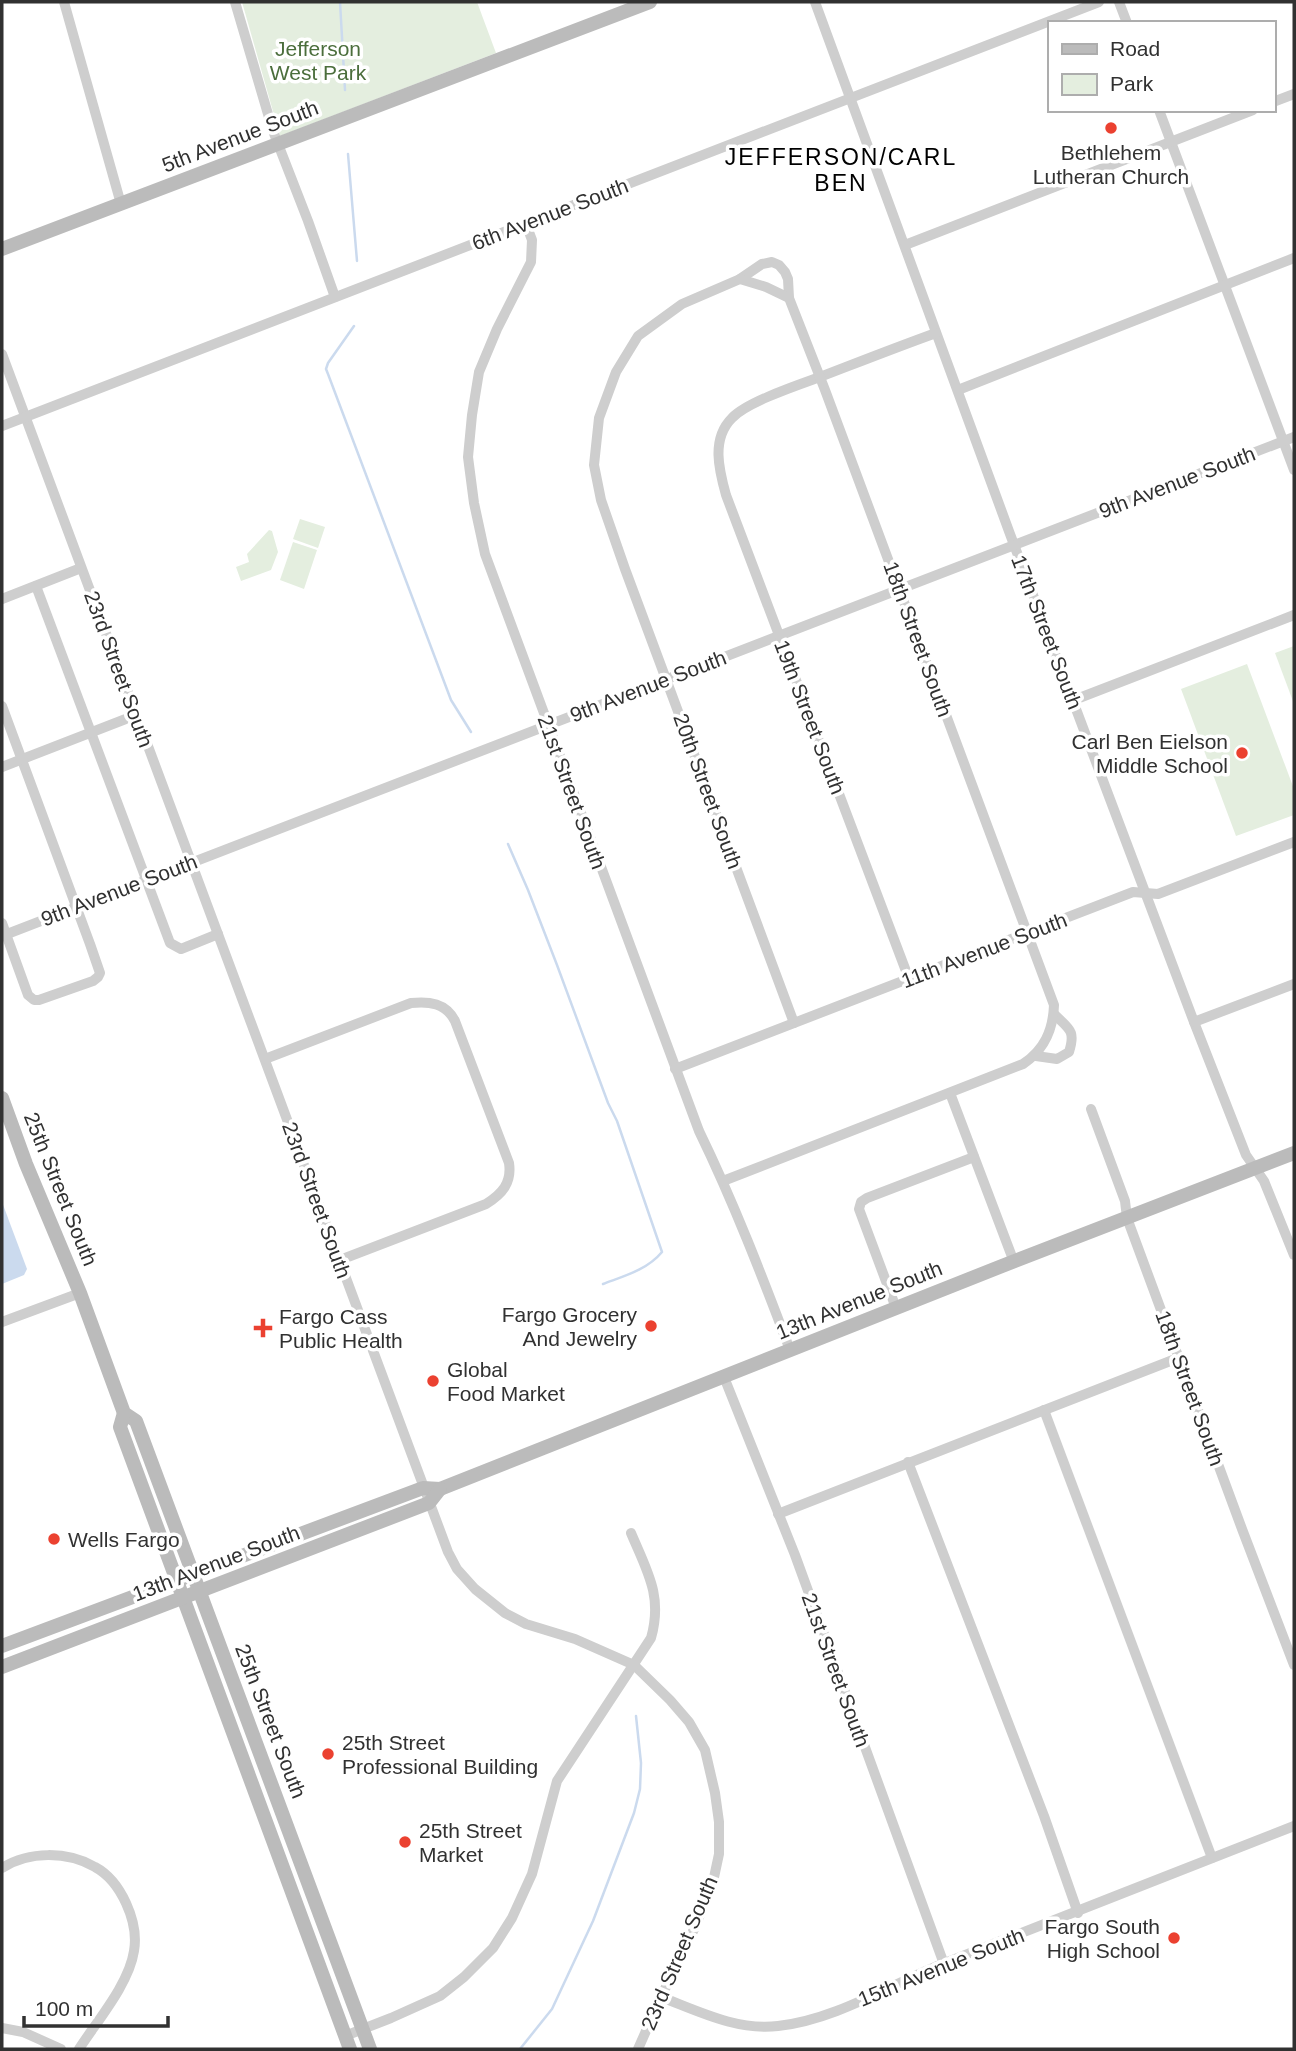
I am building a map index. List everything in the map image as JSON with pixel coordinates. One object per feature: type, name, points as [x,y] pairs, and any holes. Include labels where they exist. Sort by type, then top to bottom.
[{"type":"main road","name":"5th Avenue South","points":[[2,249],[650,2]]},
{"type":"main road","name":"25th Street South","points":[[2,1098],[26,1164],[80,1293],[124,1413],[120,1427],[347,2043]]},
{"type":"main road","name":"13th Avenue South","points":[[2,1646],[423,1488],[440,1489],[1294,1153]]},
{"type":"main road","name":"25th Street South","points":[[124,1413],[136,1421],[370,2049]]},
{"type":"main road","points":[[429,1503],[440,1489]]},
{"type":"main road","name":"13th Avenue South","points":[[2,1667],[429,1503]]},
{"type":"street","points":[[64,2],[121,204]]},
{"type":"street","points":[[235,2],[272,131],[335,297]]},
{"type":"street","name":"17th Street South","points":[[815,2],[1014,545],[1194,1022],[1246,1155],[1264,1181],[1294,1255]]},
{"type":"street","name":"6th Avenue South","points":[[2,426],[849,99],[1062,12],[1099,2]]},
{"type":"street","points":[[1119,2],[1126,21]]},
{"type":"street","points":[[1275,101],[1294,94]]},
{"type":"street","points":[[1160,112],[1225,284],[1289,439],[1294,470]]},
{"type":"street","points":[[905,245],[1248,112]]},
{"type":"street","name":"21st Street South","points":[[526,223],[532,240],[531,262],[497,329],[480,372],[468,457],[485,554],[675,1069],[699,1131],[752,1246],[790,1350]]},
{"type":"street","points":[[958,390],[1294,258]]},
{"type":"street","name":"18th Street South","points":[[740,279],[762,264],[772,262],[779,265],[788,279],[789,298],[1054,1005],[1050,1031],[1035,1056]]},
{"type":"street","points":[[740,279],[789,298]]},
{"type":"street","name":"20th Street South","points":[[740,279],[682,303],[638,336],[616,372],[599,418],[594,465],[601,500],[794,1023]]},
{"type":"street","points":[[820,377],[936,333]]},
{"type":"street","name":"23rd Street South","points":[[2,354],[423,1488],[457,1569],[489,1602],[505,1614],[521,1622],[575,1639],[634,1665],[689,1722],[705,1750],[719,1822],[719,1854],[713,1882],[696,1925],[660,1997],[638,2049]]},
{"type":"street","name":"19th Street South","points":[[820,377],[755,403],[732,418],[721,435],[718,453],[720,472],[726,495],[909,979]]},
{"type":"street","name":"9th Avenue South","points":[[4,935],[1289,439]]},
{"type":"street","points":[[2,599],[81,568]]},
{"type":"street","points":[[36,586],[170,943],[181,949],[218,934]]},
{"type":"street","points":[[1074,700],[1294,615]]},
{"type":"street","points":[[2,706],[77,907],[100,973],[98,977],[34,1000],[28,995],[4,935],[2,923]]},
{"type":"street","points":[[2,767],[136,715]]},
{"type":"street","name":"11th Avenue South","points":[[675,1069],[1132,892],[1158,894],[1294,842]]},
{"type":"street","points":[[1194,1022],[1294,984]]},
{"type":"street","points":[[265,1059],[411,1003],[423,1001],[443,1007],[455,1021],[509,1163],[509,1180],[502,1193],[486,1204],[340,1260]]},
{"type":"street","points":[[723,1181],[1023,1064],[1035,1056],[1057,1059],[1069,1052],[1073,1038],[1070,1029],[1054,1014]]},
{"type":"street","points":[[950,1093],[1014,1262]]},
{"type":"street","name":"18th Street South","points":[[1091,1109],[1178,1358],[1294,1665]]},
{"type":"street","points":[[896,1308],[859,1209],[861,1202],[974,1157]]},
{"type":"street","points":[[2,1322],[80,1293]]},
{"type":"street","points":[[778,1514],[1178,1358]]},
{"type":"street","name":"21st Street South","points":[[724,1377],[778,1514],[944,1964]]},
{"type":"street","points":[[1044,1410],[1212,1858]]},
{"type":"street","points":[[908,1462],[1044,1816],[1078,1913]]},
{"type":"street","points":[[347,2043],[363,2029],[440,1996],[493,1948],[512,1918],[532,1874],[557,1781],[651,1638],[656,1619],[656,1602],[631,1533]]},
{"type":"street","name":"15th Avenue South","points":[[660,1997],[727,2021],[757,2027],[779,2026],[824,2015],[944,1964],[1294,1826]]},
{"type":"street","points":[[2,1868],[24,1858],[50,1854],[96,1867],[122,1895],[131,1914],[135,1934],[134,1953],[112,2002],[79,2049]]},
{"type":"street","points":[[2,2028],[23,2032],[61,2049]]},
{"type":"green space","name":"Jefferson West Park","points":[[242,2],[477,2],[496,53],[280,136]]},
{"type":"green space","points":[[300,519],[325,527],[318,548],[293,539]]},
{"type":"green space","points":[[269,530],[272,531],[278,552],[271,570],[241,581],[236,567],[249,562],[247,554]]},
{"type":"green space","points":[[293,542],[317,550],[304,589],[280,580]]},
{"type":"green space","points":[[1294,646],[1294,704],[1275,653]]},
{"type":"green space","points":[[1247,664],[1294,789],[1294,815],[1236,836],[1181,689]]},
{"type":"water","points":[[2,1202],[27,1269],[24,1275],[2,1284]]},
{"type":"waterway","points":[[340,2],[345,90]]},
{"type":"waterway","points":[[348,154],[357,261]]},
{"type":"waterway","points":[[354,326],[326,369],[451,700],[471,732]]},
{"type":"waterway","points":[[508,844],[617,1121],[662,1252],[642,1268],[603,1284]]},
{"type":"waterway","points":[[520,2049],[552,2009],[593,1921],[634,1813],[640,1789],[641,1763],[636,1716]]},
{"type":"place","name":"Bethlehem Lutheran Church","points":[[1111,128]]},
{"type":"place","name":"Carl Ben Eielson Middle School","points":[[1242,753]]},
{"type":"place","name":"Fargo Grocery And Jewelry","points":[[651,1326]]},
{"type":"place","name":"Fargo Cass Public Health","points":[[263,1328]]},
{"type":"place","name":"Global Food Market","points":[[433,1381]]},
{"type":"place","name":"Wells Fargo","points":[[54,1539]]},
{"type":"place","name":"25th Street Professional Building","points":[[328,1754]]},
{"type":"place","name":"25th Street Market","points":[[405,1842]]},
{"type":"place","name":"Fargo South High School","points":[[1174,1938]]},
{"type":"district","name":"JEFFERSON/CARL BEN","points":[[841,170]]}]
